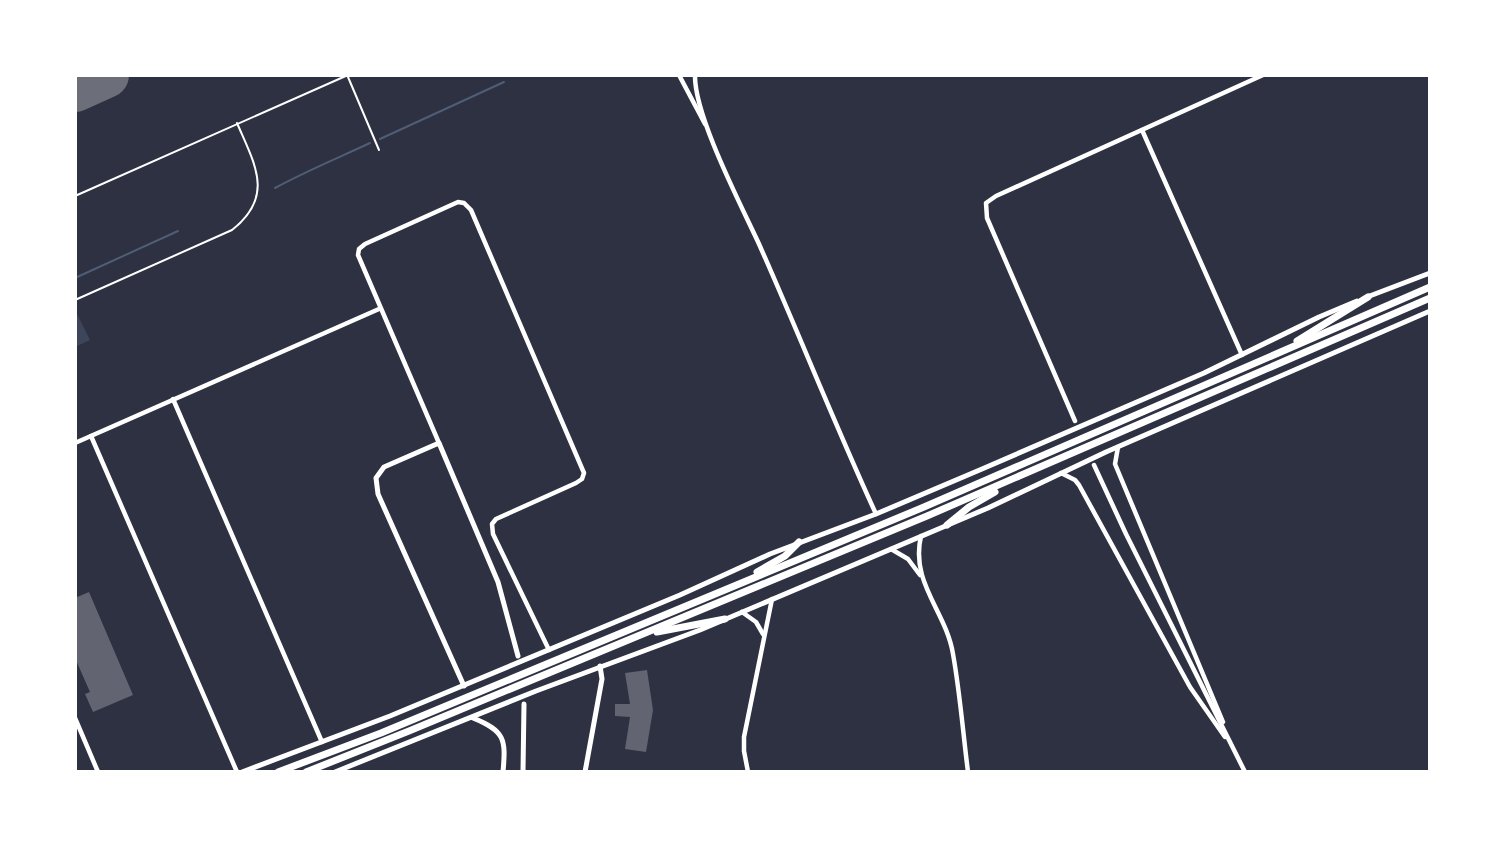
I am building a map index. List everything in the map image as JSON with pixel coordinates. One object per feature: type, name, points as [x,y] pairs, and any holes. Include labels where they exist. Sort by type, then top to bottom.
[{"type":"highway","points":[[278,772],[506,682],[1068,445],[1430,287]]},
{"type":"highway","points":[[1277,354],[1368,297]]},
{"type":"highway","points":[[306,772],[1023,475],[1430,298]]},
{"type":"highway","points":[[947,525],[969,507],[1023,475]]},
{"type":"highway","points":[[734,585],[785,556],[799,542]]},
{"type":"highway","points":[[639,636],[725,619]]},
{"type":"main road","points":[[242,772],[550,651],[799,542],[876,514],[1093,421],[1242,355],[1328,313],[1430,273]]},
{"type":"main road","points":[[335,772],[742,612],[947,525],[1076,465],[1430,311]]},
{"type":"main road","points":[[464,686],[384,507],[376,482],[378,473],[384,467],[439,443],[493,568],[509,615],[518,656]]},
{"type":"main road","points":[[584,772],[602,679],[600,666]]},
{"type":"main road","points":[[523,772],[524,704]]},
{"type":"main road","points":[[473,718],[500,733],[505,746],[503,772]]},
{"type":"street","points":[[679,75],[709,131],[876,514]]},
{"type":"street","points":[[695,75],[696,90],[709,131]]},
{"type":"street","points":[[1076,421],[987,218],[986,203],[996,196],[1263,75]]},
{"type":"street","points":[[1142,130],[1242,355]]},
{"type":"street","points":[[439,443],[358,255],[361,247],[454,203],[467,205],[584,473],[582,479],[576,483],[496,519],[492,524],[493,534],[550,651]]},
{"type":"street","points":[[75,443],[380,309]]},
{"type":"street","points":[[173,399],[322,742]]},
{"type":"street","points":[[90,436],[237,772]]},
{"type":"street","points":[[1118,447],[1115,464],[1234,749]]},
{"type":"street","points":[[1094,465],[1245,772]]},
{"type":"street","points":[[1061,473],[1079,485],[1189,687],[1234,749]]},
{"type":"street","points":[[921,536],[918,555],[922,578]]},
{"type":"street","points":[[891,549],[908,559],[922,578],[953,650],[968,772]]},
{"type":"street","points":[[748,772],[744,737],[772,599]]},
{"type":"street","points":[[742,612],[756,622],[763,635]]},
{"type":"street","points":[[75,718],[98,772]]},
{"type":"lane","points":[[75,196],[348,76],[379,150]]},
{"type":"lane","points":[[75,300],[232,230],[243,221],[258,197],[259,183],[257,169],[237,123]]},
{"type":"shaded area","points":[[75,310],[90,340],[75,347]]},
{"type":"building","points":[[89,592],[133,695],[93,712],[85,694],[90,692],[75,658],[75,598]]},
{"type":"building","points":[[647,670],[653,710],[646,752],[625,749],[630,717],[615,716],[615,704],[630,704],[625,673]]},
{"type":"waterway","points":[[380,139],[504,82]]},
{"type":"waterway","points":[[275,188],[370,143]]},
{"type":"waterway","points":[[75,278],[178,231]]},
{"type":"runway","points":[[75,89],[106,75]]}]
